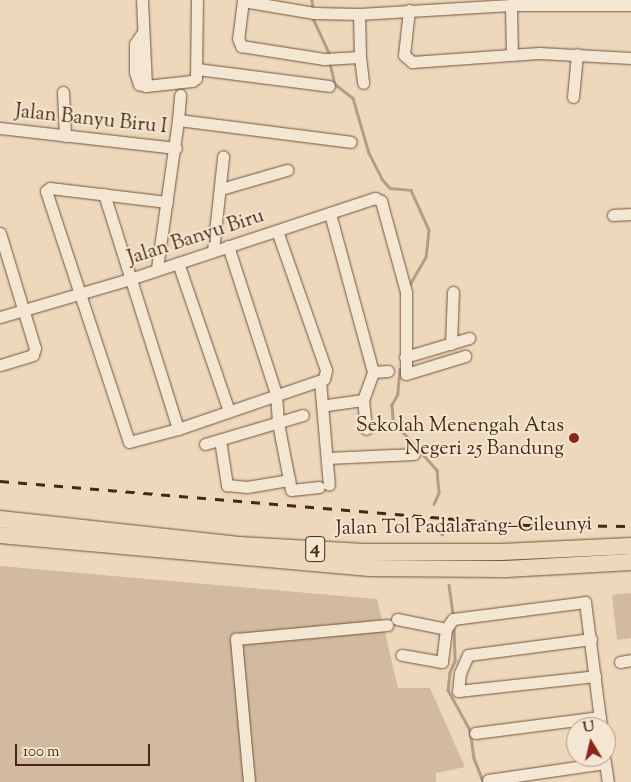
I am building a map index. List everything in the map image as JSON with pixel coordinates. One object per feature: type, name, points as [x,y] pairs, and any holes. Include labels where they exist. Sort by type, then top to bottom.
[{"type":"highway","name":"Jalan Tol Padalarang–Cileunyi","points":[[0,519],[239,545],[364,552],[498,552],[631,546]]},
{"type":"highway","name":"Jalan Tol Padalarang–Cileunyi","points":[[0,535],[370,568],[506,569],[631,562]]},
{"type":"street","points":[[142,0],[146,86],[192,81],[197,69],[197,0]]},
{"type":"street","points":[[360,57],[324,59],[241,46],[238,38],[243,0],[309,13],[359,14],[511,5],[631,5]]},
{"type":"street","points":[[511,5],[512,55]]},
{"type":"street","points":[[409,10],[404,55],[408,61],[512,55],[577,54],[631,58]]},
{"type":"street","points":[[359,14],[363,83]]},
{"type":"street","points":[[573,98],[577,54]]},
{"type":"street","points":[[197,69],[329,86]]},
{"type":"street","points":[[63,92],[65,136]]},
{"type":"street","points":[[176,148],[180,96]]},
{"type":"street","points":[[178,120],[351,142]]},
{"type":"street","name":"Jalan Banyu Biru I","points":[[0,128],[176,148],[157,268]]},
{"type":"street","points":[[213,251],[221,190],[223,156]]},
{"type":"street","points":[[221,190],[287,170]]},
{"type":"street","points":[[167,202],[46,189],[127,439],[133,443],[276,394],[320,381],[326,376],[326,370],[278,231]]},
{"type":"street","points":[[104,194],[178,429]]},
{"type":"street","name":"Jalan Banyu Biru","points":[[0,317],[130,280],[157,268],[178,263],[379,198],[405,289],[405,357]]},
{"type":"street","points":[[330,214],[373,372],[363,400],[366,429]]},
{"type":"street","points":[[613,215],[631,214]]},
{"type":"street","points":[[0,233],[4,264],[24,310],[34,353],[0,365]]},
{"type":"street","points":[[228,246],[276,394],[278,423],[291,490],[297,492],[324,486],[327,458],[320,381]]},
{"type":"street","points":[[178,263],[229,411]]},
{"type":"street","points":[[451,344],[454,292]]},
{"type":"street","points":[[465,356],[407,375],[405,357],[469,338]]},
{"type":"street","points":[[373,372],[388,371]]},
{"type":"street","points":[[328,405],[363,400]]},
{"type":"street","points":[[206,444],[303,416]]},
{"type":"street","points":[[220,440],[227,485],[247,487],[289,480]]},
{"type":"street","points":[[327,458],[414,454]]},
{"type":"street","points":[[402,655],[442,662],[446,629],[453,620],[585,602],[599,717]]},
{"type":"street","points":[[249,782],[236,638],[392,622],[446,629]]},
{"type":"street","points":[[591,638],[468,655],[460,672],[460,693],[595,676]]},
{"type":"street","points":[[475,733],[566,725]]},
{"type":"street","points":[[488,780],[566,767]]},
{"type":"street","points":[[606,767],[608,782]]},
{"type":"shaded area","points":[[0,566],[377,599],[398,688],[430,688],[465,767],[436,773],[436,782],[0,782]]},
{"type":"shaded area","points":[[631,593],[631,638],[617,640],[612,595]]},
{"type":"waterway","points":[[312,0],[313,10]]},
{"type":"waterway","points":[[312,16],[330,55]]},
{"type":"waterway","points":[[330,63],[335,84],[353,98],[369,153],[382,179],[390,188],[411,190],[429,230],[426,257],[408,288]]},
{"type":"waterway","points":[[400,369],[398,394],[392,405],[393,421],[437,470],[439,493],[434,504]]},
{"type":"waterway","points":[[435,529],[442,534]]},
{"type":"waterway","points":[[449,585],[453,615]]},
{"type":"waterway","points":[[454,628],[455,661],[450,672],[448,690],[470,730],[474,758],[483,782]]},
{"type":"railway","points":[[0,481],[526,525],[631,526]]},
{"type":"place","name":"Sekolah Menengah Atas Negeri 25 Bandung","points":[[574,438]]}]
